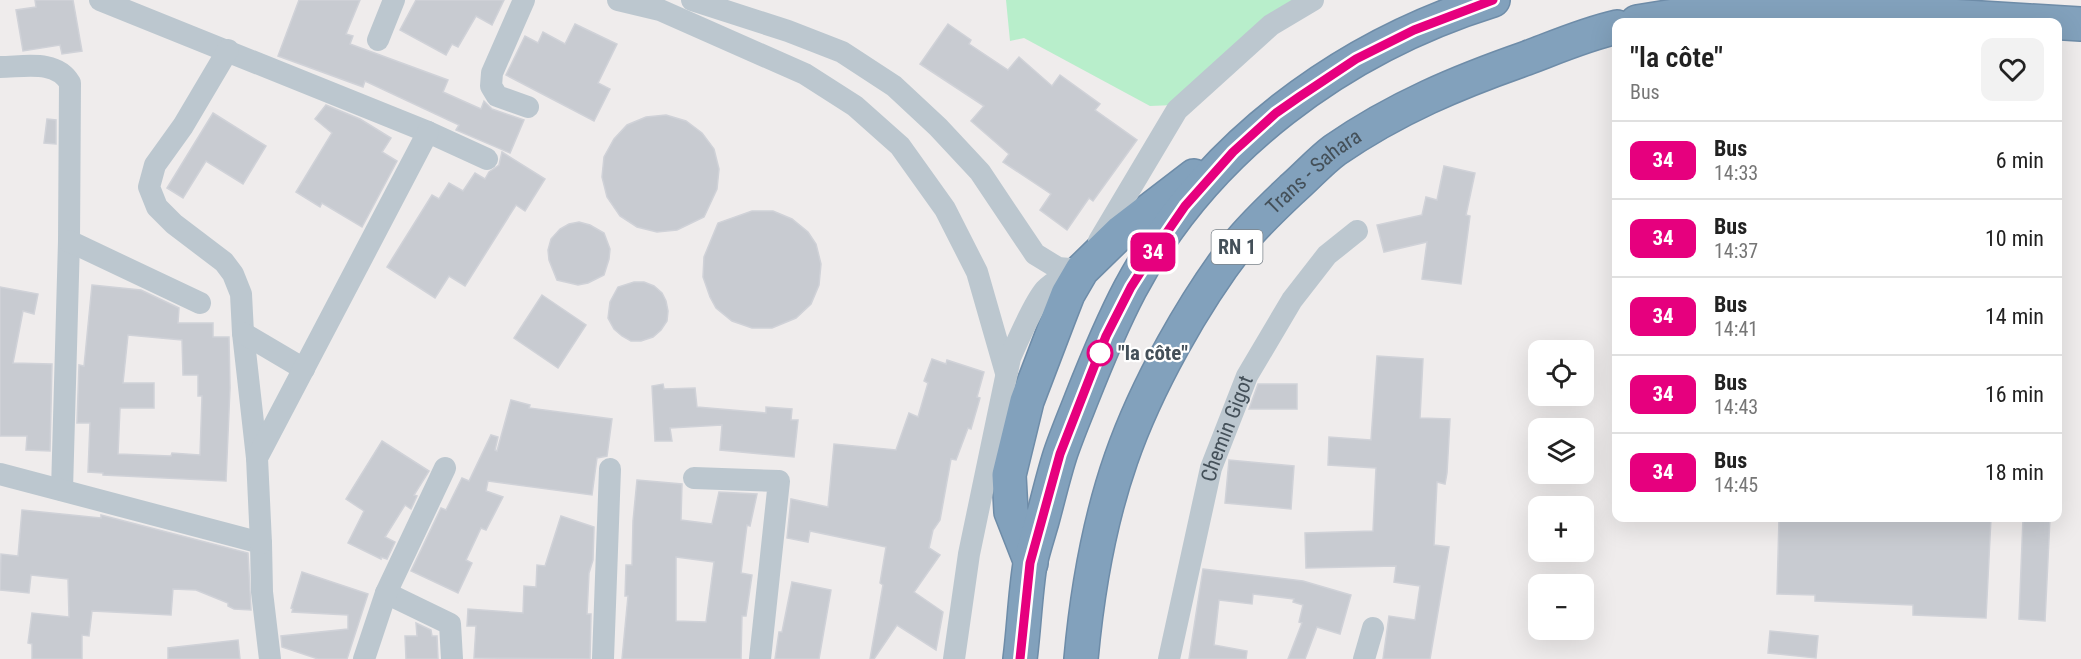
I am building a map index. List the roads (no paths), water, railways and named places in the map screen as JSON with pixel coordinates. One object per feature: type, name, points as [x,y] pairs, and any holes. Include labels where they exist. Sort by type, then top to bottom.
[{"type":"highway","points":[[1030,563],[1011,512],[1009,475],[1027,401],[1068,294],[1082,270],[1121,232],[1238,139],[1356,59],[1414,30],[1493,0]]},
{"type":"highway","points":[[1662,18],[1749,4],[1981,18]]},
{"type":"highway","points":[[2062,23],[2081,24]]},
{"type":"highway","name":"Trans - Sahara","points":[[1081,659],[1085,614],[1099,541],[1120,460],[1146,399],[1169,354],[1203,295],[1242,241],[1278,202],[1333,151],[1387,117],[1453,84],[1612,29]]},
{"type":"highway","points":[[1020,659],[1030,563],[1060,454],[1106,336],[1131,287],[1185,206],[1233,152],[1276,113]]},
{"type":"street","points":[[99,0],[228,50],[428,132],[487,159]]},
{"type":"street","points":[[378,40],[394,0]]},
{"type":"street","points":[[524,0],[492,73],[491,86],[497,96],[528,107]]},
{"type":"street","points":[[618,0],[660,10],[805,74],[862,112],[900,147],[945,209],[977,272],[1006,374],[1018,437]]},
{"type":"street","points":[[692,0],[788,31],[842,52],[894,86],[938,127],[980,172],[1035,254],[1058,268],[1082,270]]},
{"type":"street","points":[[954,659],[969,554],[1006,374],[1021,333],[1045,290],[1063,276],[1082,270],[1177,110],[1271,25],[1313,0]]},
{"type":"street","points":[[228,50],[183,126],[155,165],[149,187],[157,207],[174,224],[224,262],[233,274],[241,294],[257,458],[262,592],[270,659]]},
{"type":"street","points":[[0,67],[50,67],[64,73],[70,83],[69,241],[62,490]]},
{"type":"street","points":[[257,458],[428,132]]},
{"type":"street","name":"Chemin Gigot","points":[[1169,659],[1211,468],[1246,376],[1292,300],[1327,255],[1357,231]]},
{"type":"street","points":[[69,241],[200,303]]},
{"type":"street","points":[[243,333],[304,369]]},
{"type":"street","points":[[982,444],[989,416],[998,344]]},
{"type":"street","points":[[364,659],[386,593],[445,468]]},
{"type":"street","points":[[603,659],[610,469]]},
{"type":"street","points":[[0,474],[261,543]]},
{"type":"street","points":[[694,478],[779,481],[760,659]]},
{"type":"street","points":[[386,593],[450,624],[452,659]]},
{"type":"street","points":[[1364,659],[1372,628]]},
{"type":"place","name":"\"la côte\"","points":[[1100,353]]}]
